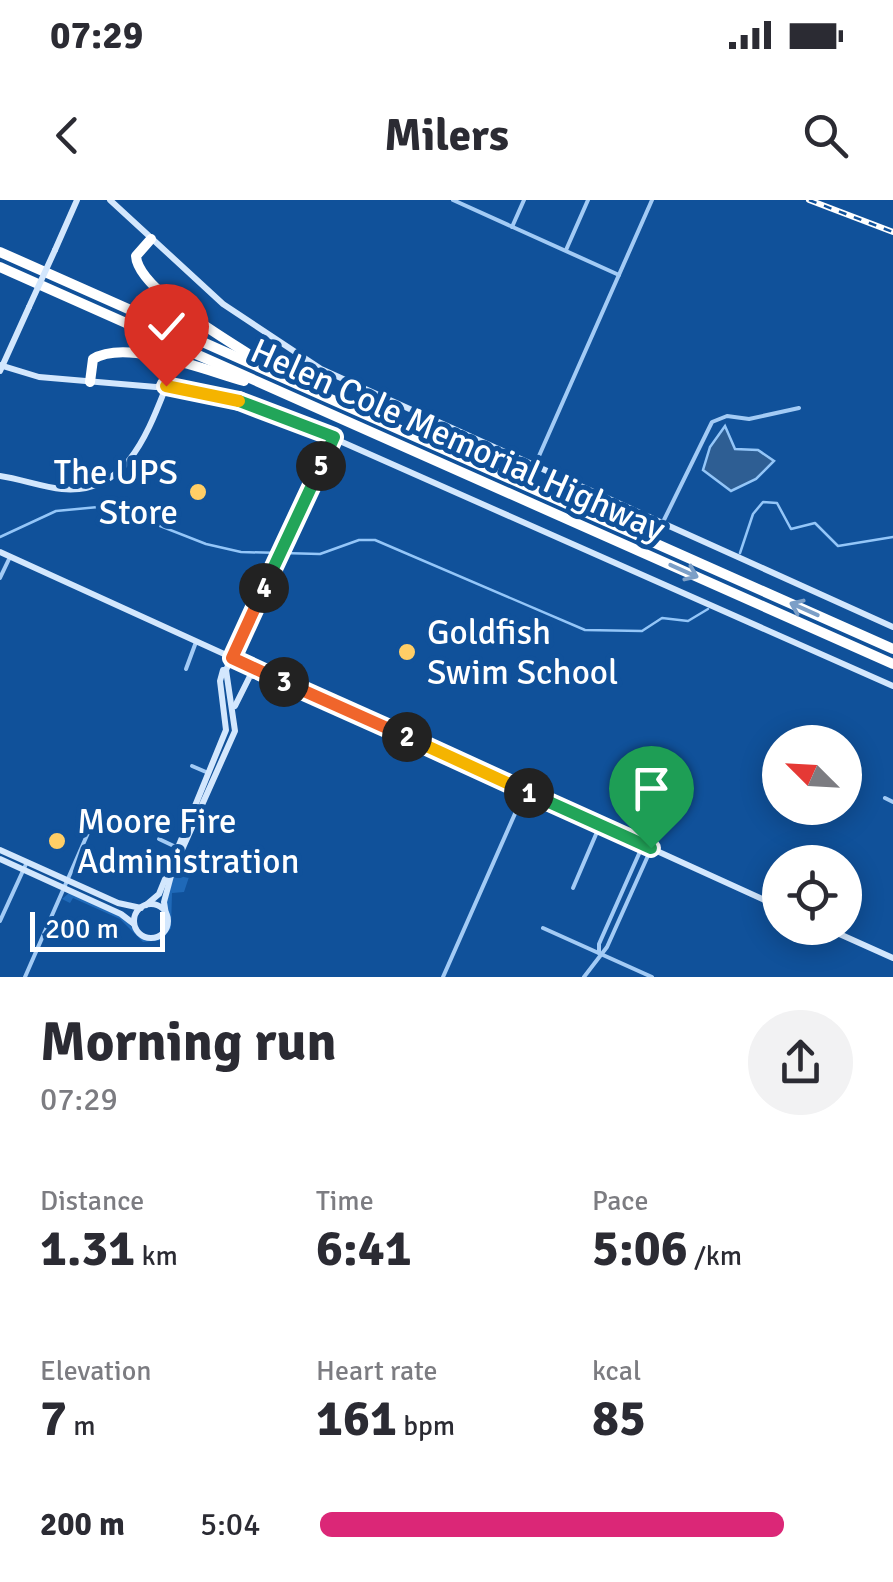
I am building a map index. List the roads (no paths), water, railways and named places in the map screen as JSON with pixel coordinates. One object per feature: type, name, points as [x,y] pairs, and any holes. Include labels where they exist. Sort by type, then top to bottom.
[{"type":"highway","points":[[151,239],[136,256],[144,276],[205,326],[284,378]]},
{"type":"highway","name":"Helen Cole Memorial Highway","points":[[0,252],[893,649]]},
{"type":"highway","name":"Helen Cole Memorial Highway","points":[[0,267],[893,664]]},
{"type":"highway","points":[[90,382],[96,356],[129,354],[190,364],[278,390]]},
{"type":"street","points":[[77,200],[1,368],[39,377],[166,386],[250,404],[334,437],[893,686]]},
{"type":"street","points":[[110,200],[224,304],[305,360],[893,627]]},
{"type":"street","points":[[452,200],[619,276]]},
{"type":"street","points":[[512,227],[524,200]]},
{"type":"street","points":[[566,251],[588,200]]},
{"type":"street","points":[[534,467],[652,200]]},
{"type":"street","points":[[0,476],[66,490],[109,480],[134,456],[166,386]]},
{"type":"street","points":[[662,524],[712,422],[726,416],[749,419],[799,408]]},
{"type":"street","points":[[211,775],[226,730],[220,682],[334,437]]},
{"type":"street","points":[[0,552],[762,898]]},
{"type":"street","points":[[0,578],[10,556]]},
{"type":"street","points":[[186,669],[196,642]]},
{"type":"street","points":[[232,658],[225,677],[236,712]]},
{"type":"street","points":[[134,924],[144,906],[158,894],[235,731],[236,712],[250,676],[272,676]]},
{"type":"street","points":[[192,766],[211,775]]},
{"type":"street","points":[[443,977],[526,791]]},
{"type":"street","points":[[885,798],[893,802]]},
{"type":"street","points":[[25,977],[98,810]]},
{"type":"street","points":[[573,888],[600,825]]},
{"type":"street","points":[[159,839],[179,848]]},
{"type":"street","points":[[584,977],[600,954],[599,944],[647,846]]},
{"type":"street","points":[[66,884],[122,914],[140,934],[155,938],[164,931],[166,896],[179,848]]},
{"type":"street","points":[[0,850],[25,866]]},
{"type":"street","points":[[0,859],[125,906],[159,907],[166,915]]},
{"type":"street","points":[[0,922],[25,866]]},
{"type":"street","points":[[543,928],[652,977]]},
{"type":"street","points":[[862,944],[893,958]]},
{"type":"waterway","points":[[740,553],[753,514],[763,502],[777,503],[791,529],[815,523],[838,546],[893,537]]},
{"type":"waterway","points":[[0,537],[56,511],[109,506],[206,544],[241,552],[320,554],[359,540],[375,540],[585,630],[642,631],[662,618],[688,621],[708,609]]},
{"type":"railway","points":[[809,200],[893,232]]},
{"type":"place","name":"The UPS Store","points":[[198,492]]},
{"type":"place","name":"Goldfish Swim School","points":[[407,652]]},
{"type":"place","name":"Moore Fire Administration","points":[[57,841]]}]
